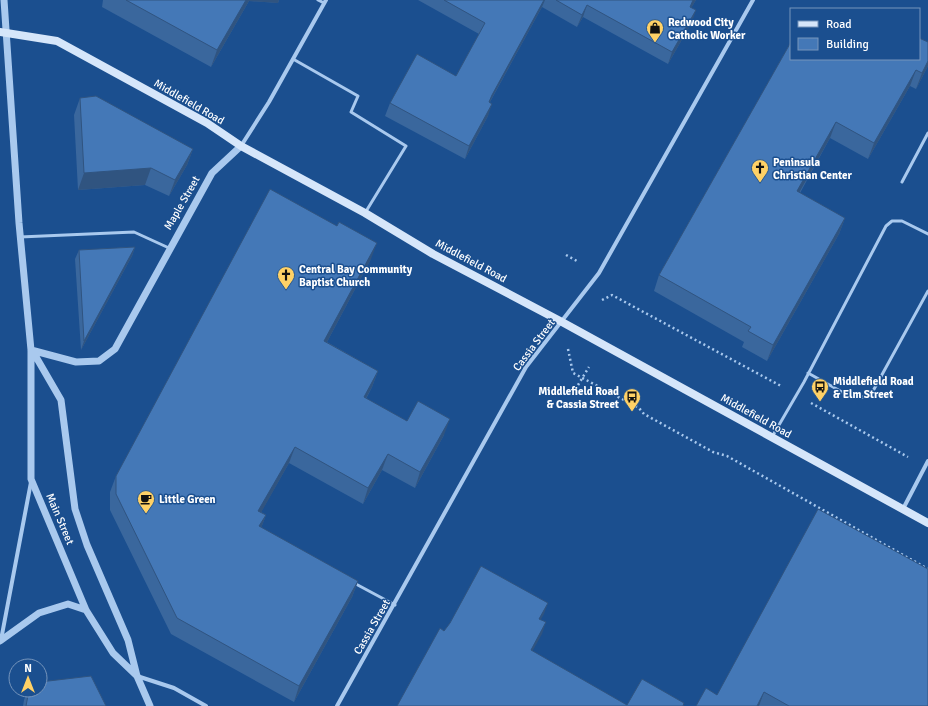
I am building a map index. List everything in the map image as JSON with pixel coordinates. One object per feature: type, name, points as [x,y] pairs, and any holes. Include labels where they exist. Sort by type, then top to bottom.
[{"type":"main road","name":"Middlefield Road","points":[[2,32],[57,41],[207,123],[241,146],[365,213],[433,254],[562,322],[928,523]]},
{"type":"street","name":"Main Street","points":[[4,0],[2,32],[20,238],[32,350],[32,479],[86,610],[113,653],[137,676]]},
{"type":"street","name":"Cassia Street","points":[[337,706],[395,605],[526,367],[599,273],[753,0]]},
{"type":"street","name":"Maple Street","points":[[32,350],[76,362],[99,361],[115,349],[169,248],[212,173],[241,146],[269,102],[325,2]]},
{"type":"street","name":"Main Street","points":[[32,350],[61,400],[75,509],[87,544],[128,640],[137,676],[150,706]]},
{"type":"street","points":[[903,509],[928,461]]},
{"type":"street","points":[[0,643],[32,479]]},
{"type":"street","points":[[0,643],[38,614],[68,604],[86,610]]},
{"type":"street","points":[[137,676],[174,688],[206,706]]},
{"type":"lane","points":[[318,0],[325,2]]},
{"type":"lane","points":[[293,58],[358,96],[351,112],[406,146],[365,213]]},
{"type":"lane","points":[[902,182],[928,133]]},
{"type":"lane","points":[[772,437],[808,373],[886,226],[892,221],[902,221],[928,234]]},
{"type":"lane","points":[[20,238],[134,232],[169,248]]},
{"type":"lane","points":[[808,373],[852,397],[868,397],[873,391],[928,291]]},
{"type":"lane","points":[[352,582],[395,605]]},
{"type":"path","points":[[566,255],[577,261]]},
{"type":"path","points":[[600,302],[612,295],[925,467]]},
{"type":"path","points":[[562,322],[573,373],[639,408],[644,414],[713,452],[728,456],[928,569]]},
{"type":"path","points":[[578,385],[589,367]]},
{"type":"building","points":[[126,0],[246,0],[217,50]]},
{"type":"building","points":[[444,0],[544,0],[492,95],[489,102],[492,104],[469,146],[390,103],[417,54],[456,76],[485,23]]},
{"type":"building","name":"Redwood City Catholic Worker","points":[[556,0],[693,0],[690,7],[696,10],[672,52],[587,5],[582,15]]},
{"type":"building","name":"Peninsula Christian Center","points":[[920,38],[928,42],[928,61],[922,73],[916,70],[874,143],[836,122],[797,191],[845,218],[773,345],[748,331],[751,327],[659,275],[790,44],[790,60],[920,60]]},
{"type":"building","points":[[96,96],[193,149],[175,180],[151,168],[84,173],[80,98]]},
{"type":"building","points":[[270,189],[337,226],[339,222],[377,243],[324,341],[378,371],[364,397],[407,421],[418,401],[450,419],[420,472],[388,454],[368,488],[295,447],[258,511],[266,515],[259,526],[358,581],[299,686],[177,618],[116,494],[116,476]]},
{"type":"building","points":[[135,247],[84,341],[79,250]]},
{"type":"building","points":[[818,509],[928,569],[928,706],[789,706],[764,692],[757,706],[696,706],[706,688],[717,695]]},
{"type":"building","points":[[481,566],[548,603],[539,619],[546,622],[531,650],[627,705],[642,679],[684,703],[683,706],[397,706],[440,628],[444,631],[450,623]]},
{"type":"building","points":[[91,676],[106,706],[26,706],[28,698],[48,698],[48,681]]},
{"type":"place","name":"Redwood City Catholic Worker","points":[[655,43]]},
{"type":"place","name":"Peninsula Christian Center","points":[[760,183]]},
{"type":"place","name":"Central Bay Community Baptist Church","points":[[286,290]]},
{"type":"place","name":"Middlefield Road & Elm Street","points":[[820,402]]},
{"type":"place","name":"Middlefield Road & Cassia Street","points":[[632,412]]},
{"type":"place","name":"Little Green","points":[[146,514]]}]
